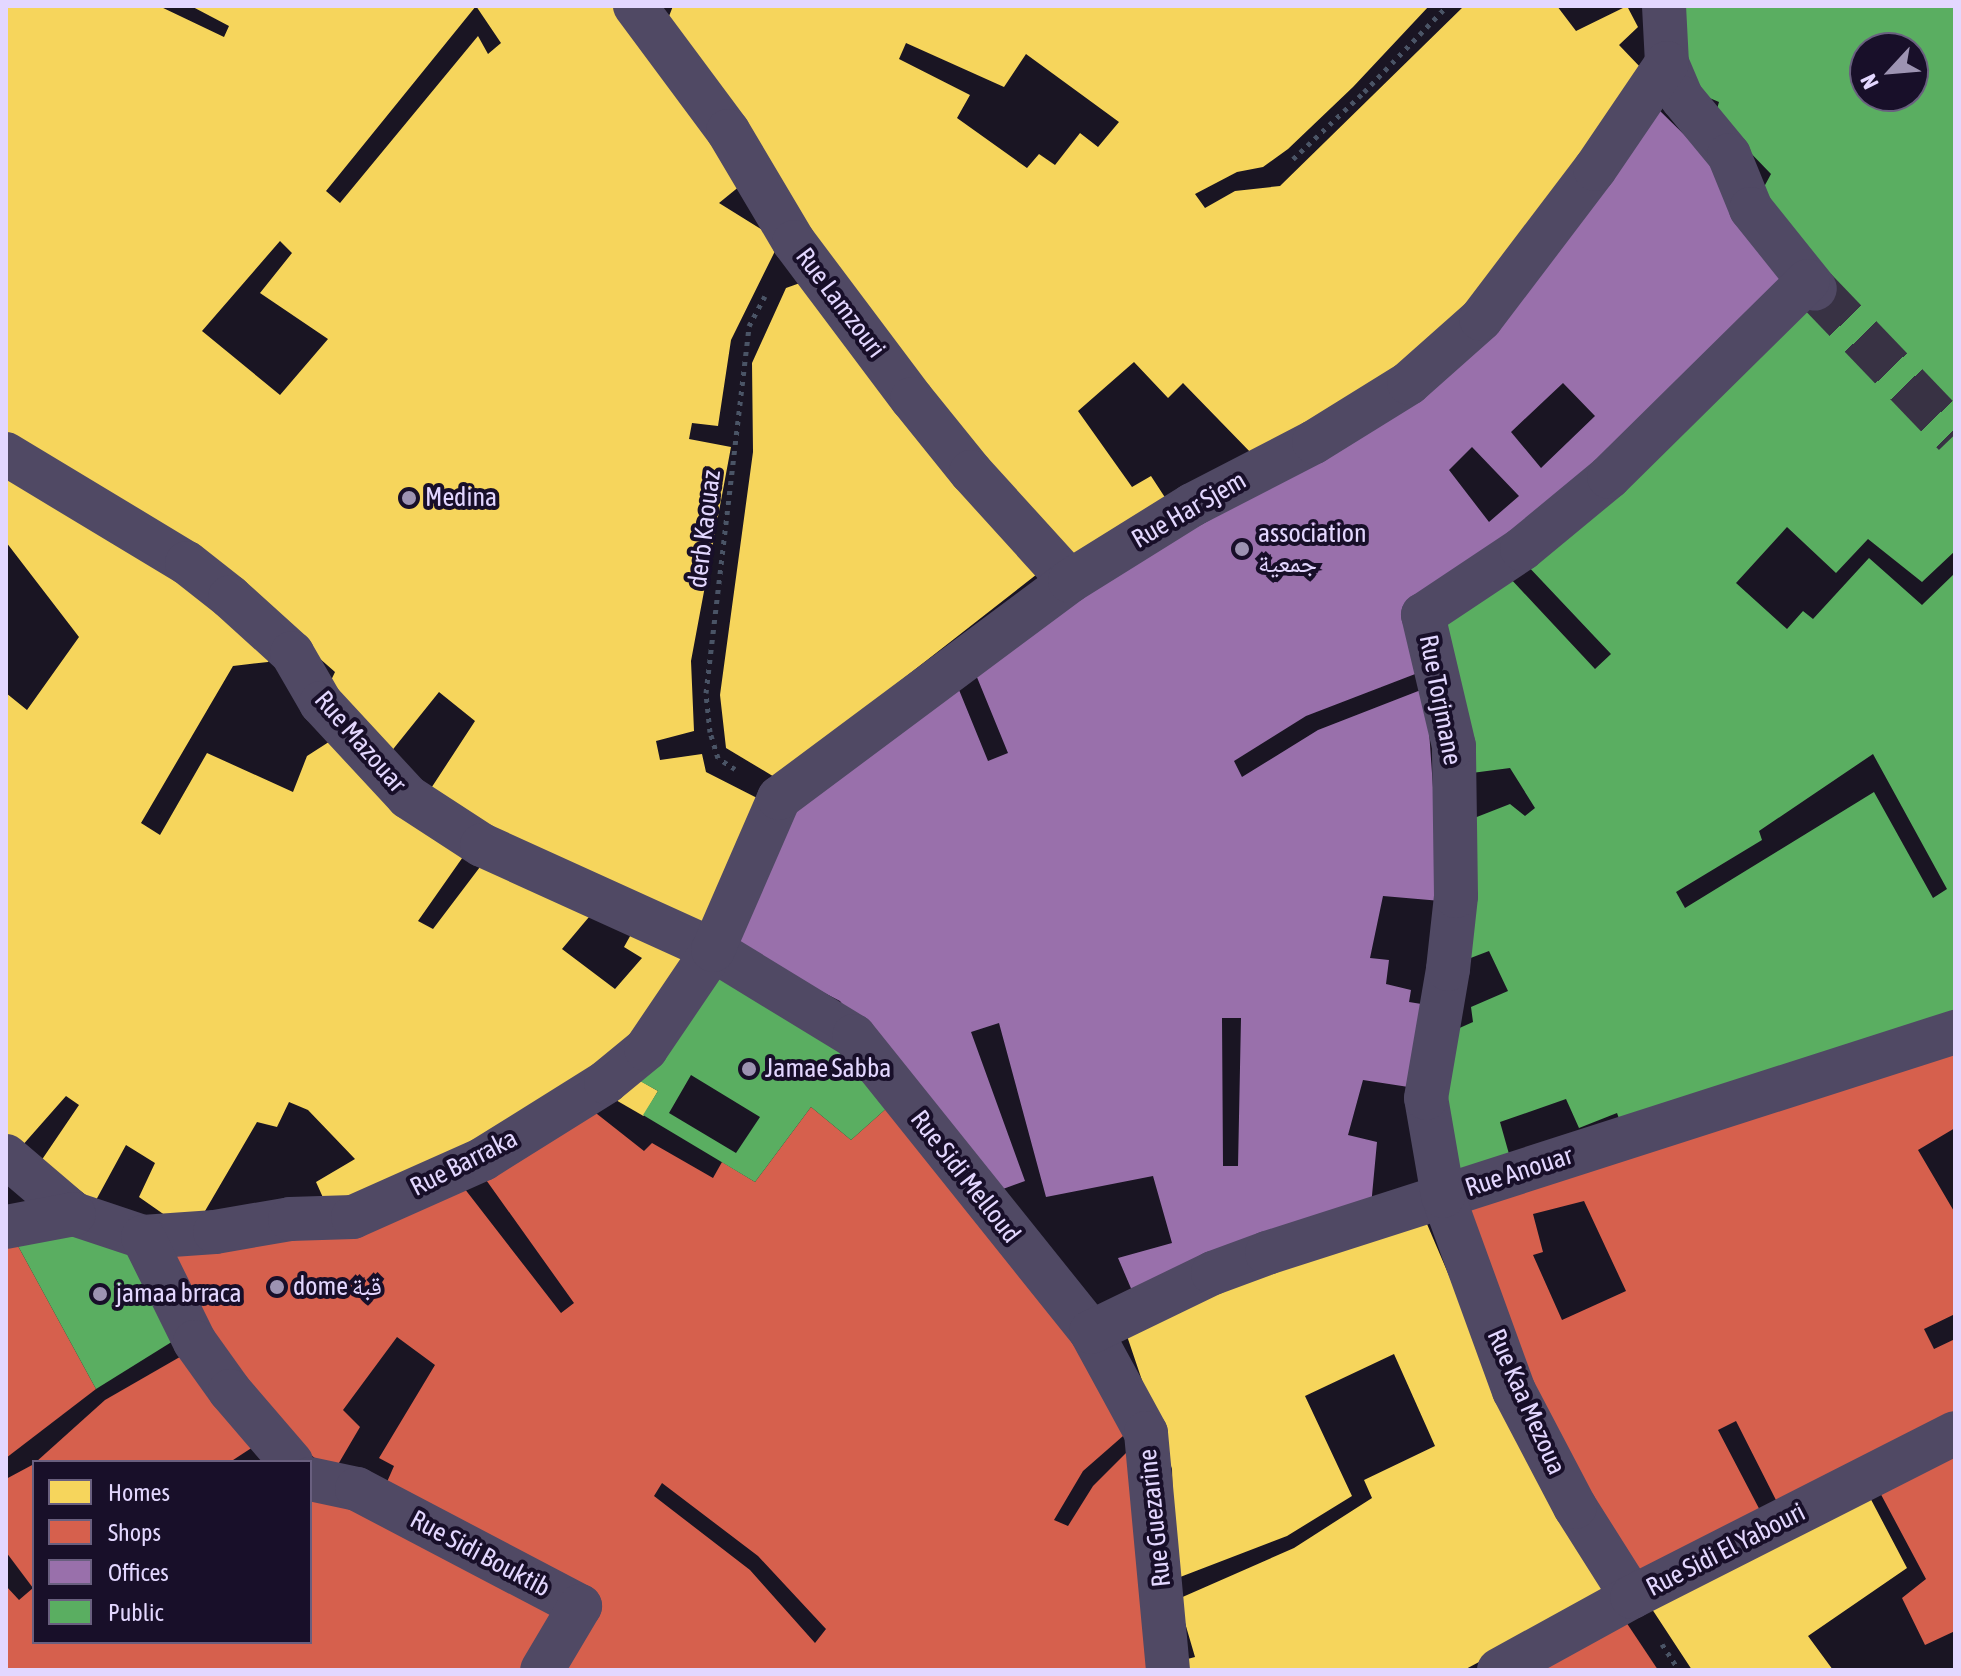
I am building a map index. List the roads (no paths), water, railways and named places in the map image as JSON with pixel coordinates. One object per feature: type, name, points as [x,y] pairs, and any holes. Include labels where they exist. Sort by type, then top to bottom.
[{"type":"street","name":"Rue Lamzouri","points":[[635,6],[728,131],[794,242],[971,472],[1070,581]]},
{"type":"street","points":[[1664,6],[1667,63]]},
{"type":"street","name":"Rue Torjmane","points":[[1443,1196],[1426,1098],[1448,969],[1456,896],[1454,746],[1423,615],[1522,549],[1609,477],[1812,285],[1751,209],[1729,155],[1682,98],[1667,63]]},
{"type":"street","name":"Rue Har Sjem","points":[[713,950],[779,798],[1070,581],[1192,505],[1314,442],[1409,383],[1481,319],[1595,169],[1667,63]]},
{"type":"street","name":"Rue Mazouar","points":[[6,454],[187,563],[230,597],[292,653],[321,703],[408,797],[482,845],[713,950]]},
{"type":"street","name":"Rue Barraka","points":[[143,1237],[215,1232],[290,1219],[353,1217],[483,1159],[606,1082],[646,1049],[713,950]]},
{"type":"street","name":"Rue Sidi Melloud","points":[[713,950],[854,1036],[1091,1332]]},
{"type":"street","name":"Rue Anouar","points":[[1091,1332],[1213,1273],[1955,1032]]},
{"type":"street","points":[[6,1156],[74,1214],[143,1237],[195,1342],[230,1391],[289,1460]]},
{"type":"street","name":"Rue Kaa Mezoua","points":[[1443,1196],[1514,1391],[1575,1507],[1632,1597]]},
{"type":"street","points":[[6,1227],[74,1214]]},
{"type":"street","name":"Rue Guezarine","points":[[1091,1332],[1146,1433],[1168,1670]]},
{"type":"street","name":"Rue Sidi El Yabouri","points":[[1499,1670],[1632,1597],[1955,1433]]},
{"type":"street","name":"Rue Sidi Bouktib","points":[[312,1479],[357,1489],[580,1606],[542,1670]]},
{"type":"tunnel","points":[[1815,289],[1955,435]]},
{"type":"place","name":"Medina","points":[[409,498]]},
{"type":"place","name":"association جمعية","points":[[1242,549]]},
{"type":"place","name":"Jamae Sabba","points":[[749,1069]]},
{"type":"place","name":"dome قبة","points":[[277,1287]]},
{"type":"place","name":"jamaa brraca","points":[[100,1294]]}]
